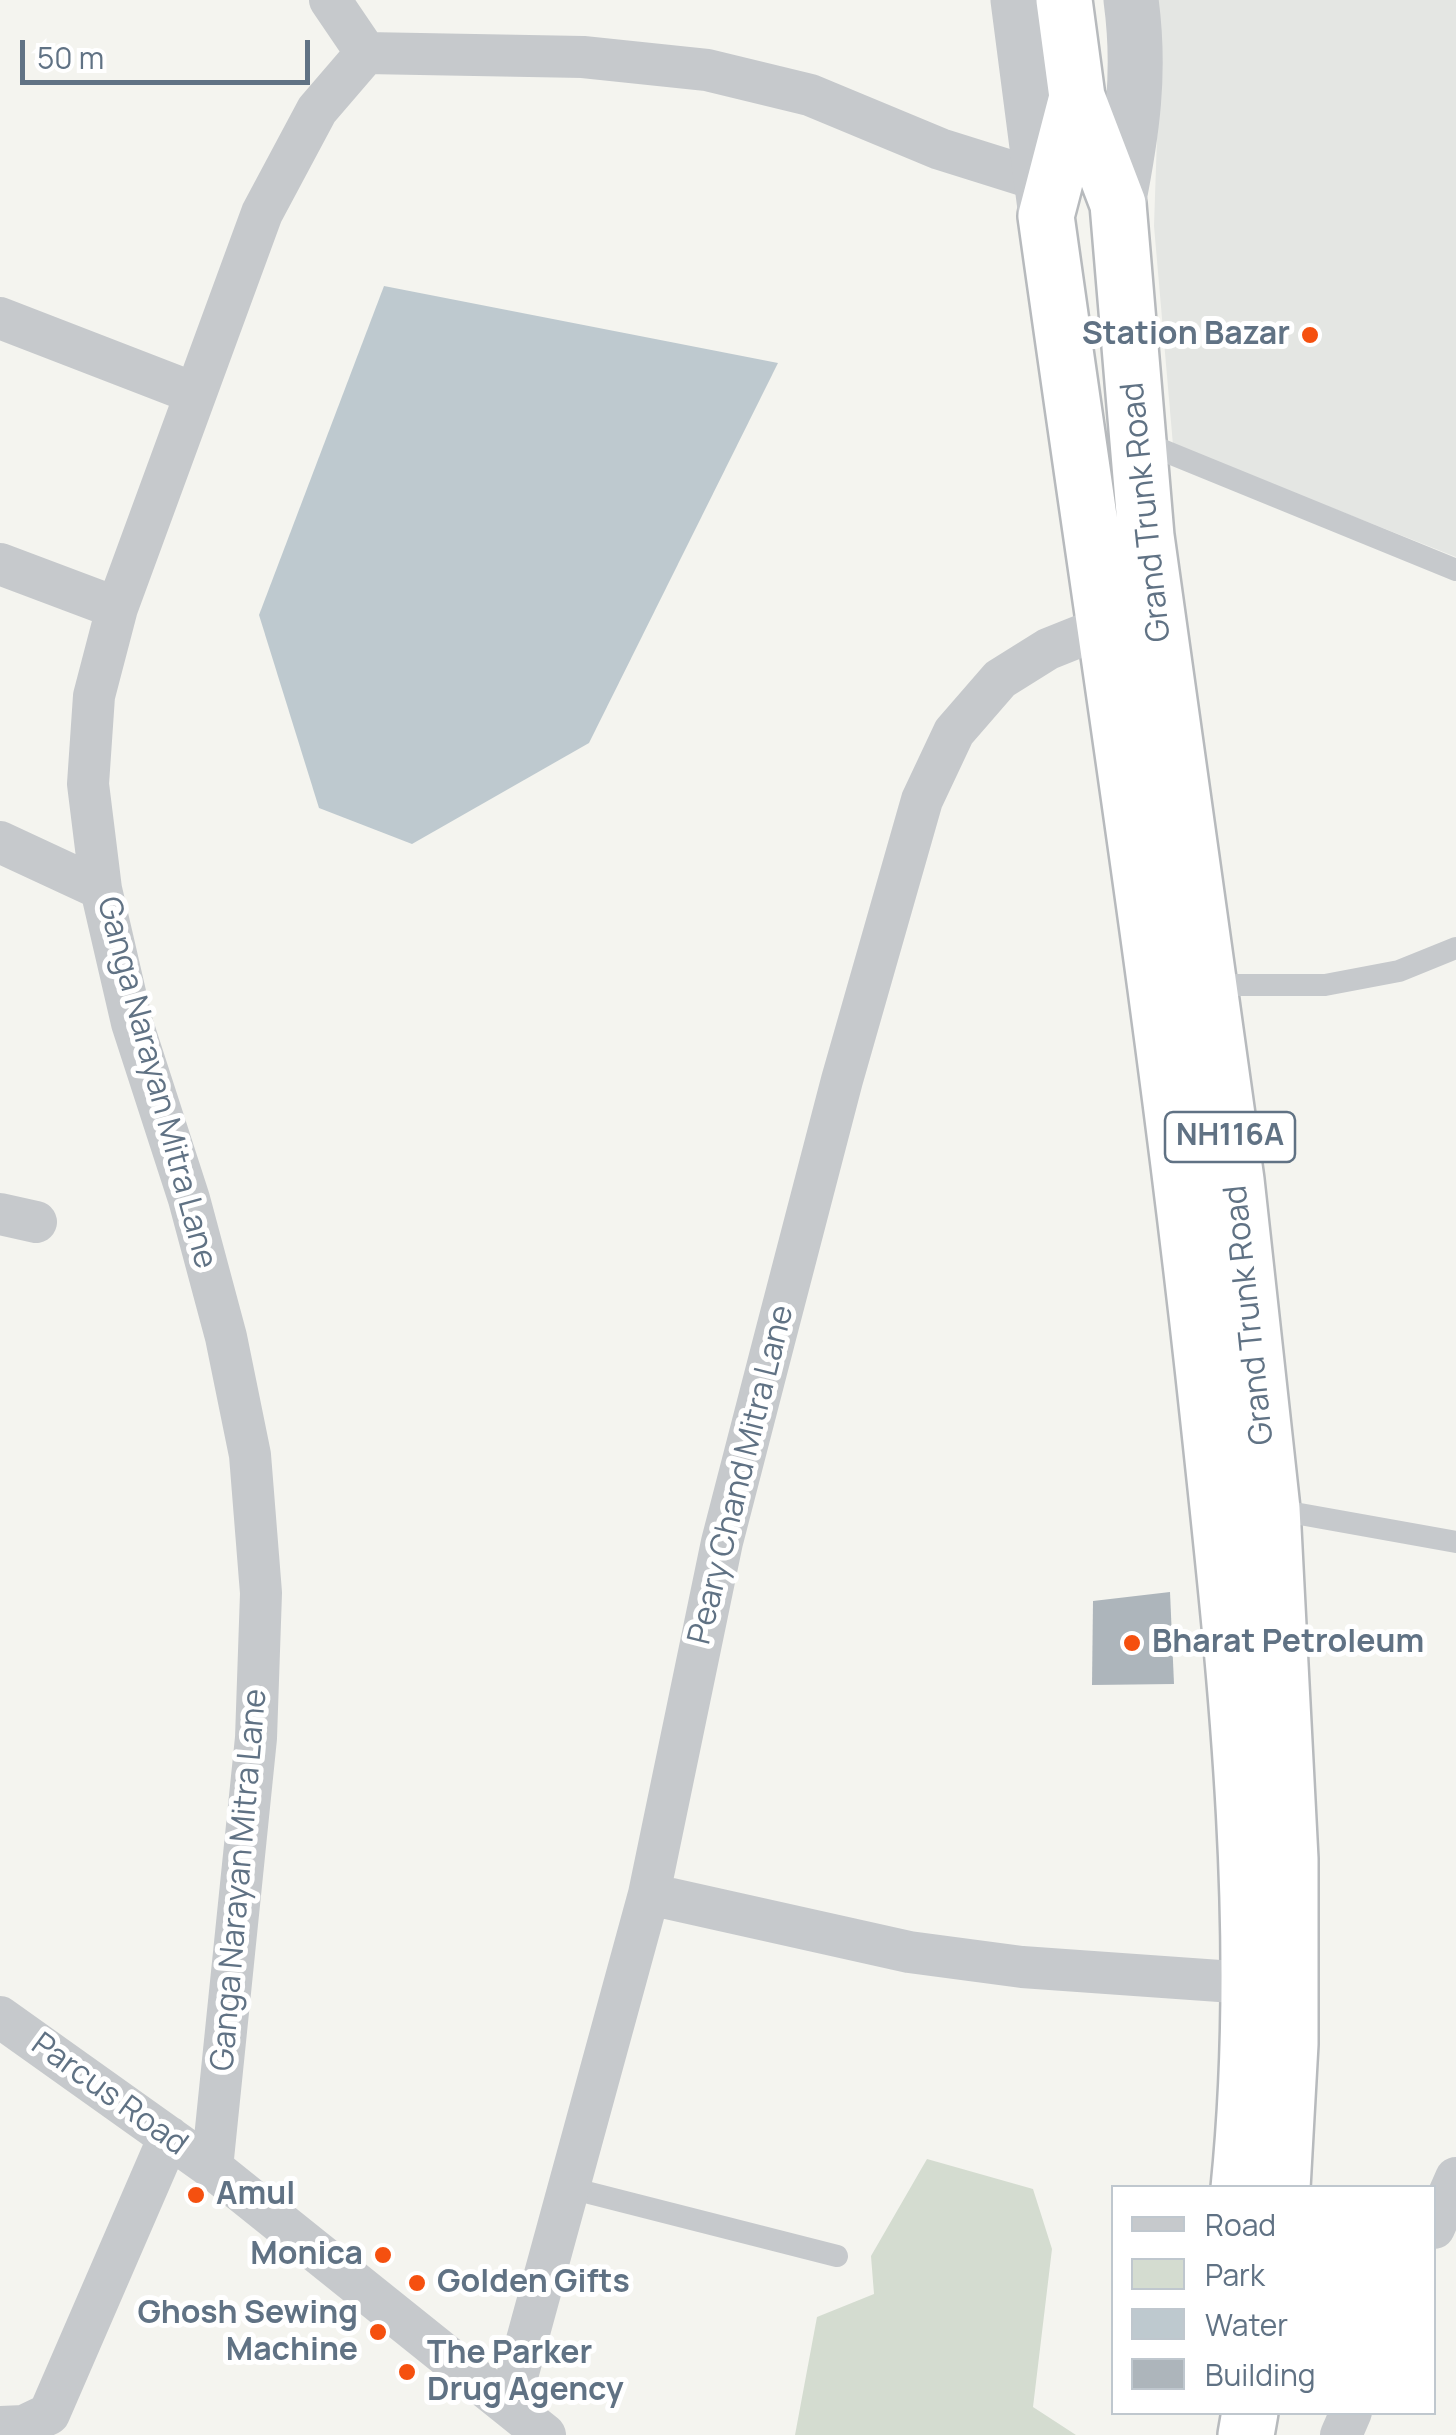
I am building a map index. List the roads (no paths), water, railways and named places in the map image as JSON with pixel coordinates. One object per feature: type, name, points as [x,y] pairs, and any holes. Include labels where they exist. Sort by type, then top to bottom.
[{"type":"highway","name":"NH116A","points":[[1044,199],[1077,98],[1064,0]]},
{"type":"highway","name":"Grand Trunk Road","points":[[1077,98],[1118,204],[1159,632],[1236,1180],[1272,1509],[1290,1860],[1290,2044],[1282,2185]]},
{"type":"highway","name":"Grand Trunk Road","points":[[1044,199],[1182,1166],[1219,1516],[1237,1706],[1248,1984],[1248,2060],[1239,2185]]},
{"type":"street","points":[[330,0],[366,53],[583,57],[708,70],[810,96],[1044,199]]},
{"type":"street","points":[[1018,0],[1044,199]]},
{"type":"street","points":[[1118,204],[1134,124],[1137,80],[1131,0]]},
{"type":"street","name":"Ganga Narayan Mitra Lane","points":[[212,2168],[256,1738],[261,1593],[250,1455],[222,1320],[189,1199],[132,1023],[102,889],[88,784],[94,696],[118,608],[262,213],[317,110],[366,53]]},
{"type":"street","points":[[0,318],[194,393]]},
{"type":"street","points":[[0,564],[118,608]]},
{"type":"street","name":"Peary Chand Mitra Lane","points":[[524,2424],[570,2188],[649,1894],[722,1542],[837,1099],[922,800],[954,732],[1000,679],[1048,648],[1104,627]]},
{"type":"street","points":[[0,842],[102,889]]},
{"type":"street","points":[[649,1894],[909,1952],[1022,1967],[1248,1984]]},
{"type":"street","name":"Parcus Road","points":[[0,2017],[212,2168],[524,2424]]},
{"type":"street","points":[[0,2427],[24,2426],[48,2414],[168,2137]]},
{"type":"street","points":[[1436,2223],[1456,2178]]},
{"type":"lane","points":[[1138,440],[1456,570]]},
{"type":"lane","points":[[1208,984],[1326,984],[1399,971],[1456,948]]},
{"type":"lane","points":[[1272,1509],[1456,1542]]},
{"type":"lane","points":[[570,2188],[837,2256]]},
{"type":"water","points":[[384,286],[778,363],[589,743],[412,844],[319,808],[259,615]]},
{"type":"place","name":"Station Bazar","points":[[1310,335]]},
{"type":"place","name":"Bharat Petroleum","points":[[1132,1643]]},
{"type":"place","name":"Amul","points":[[196,2195]]},
{"type":"place","name":"Monica","points":[[383,2255]]},
{"type":"place","name":"Golden Gifts","points":[[417,2283]]},
{"type":"place","name":"Ghosh Sewing Machine","points":[[378,2332]]},
{"type":"place","name":"The Parker Drug Agency","points":[[407,2372]]}]
